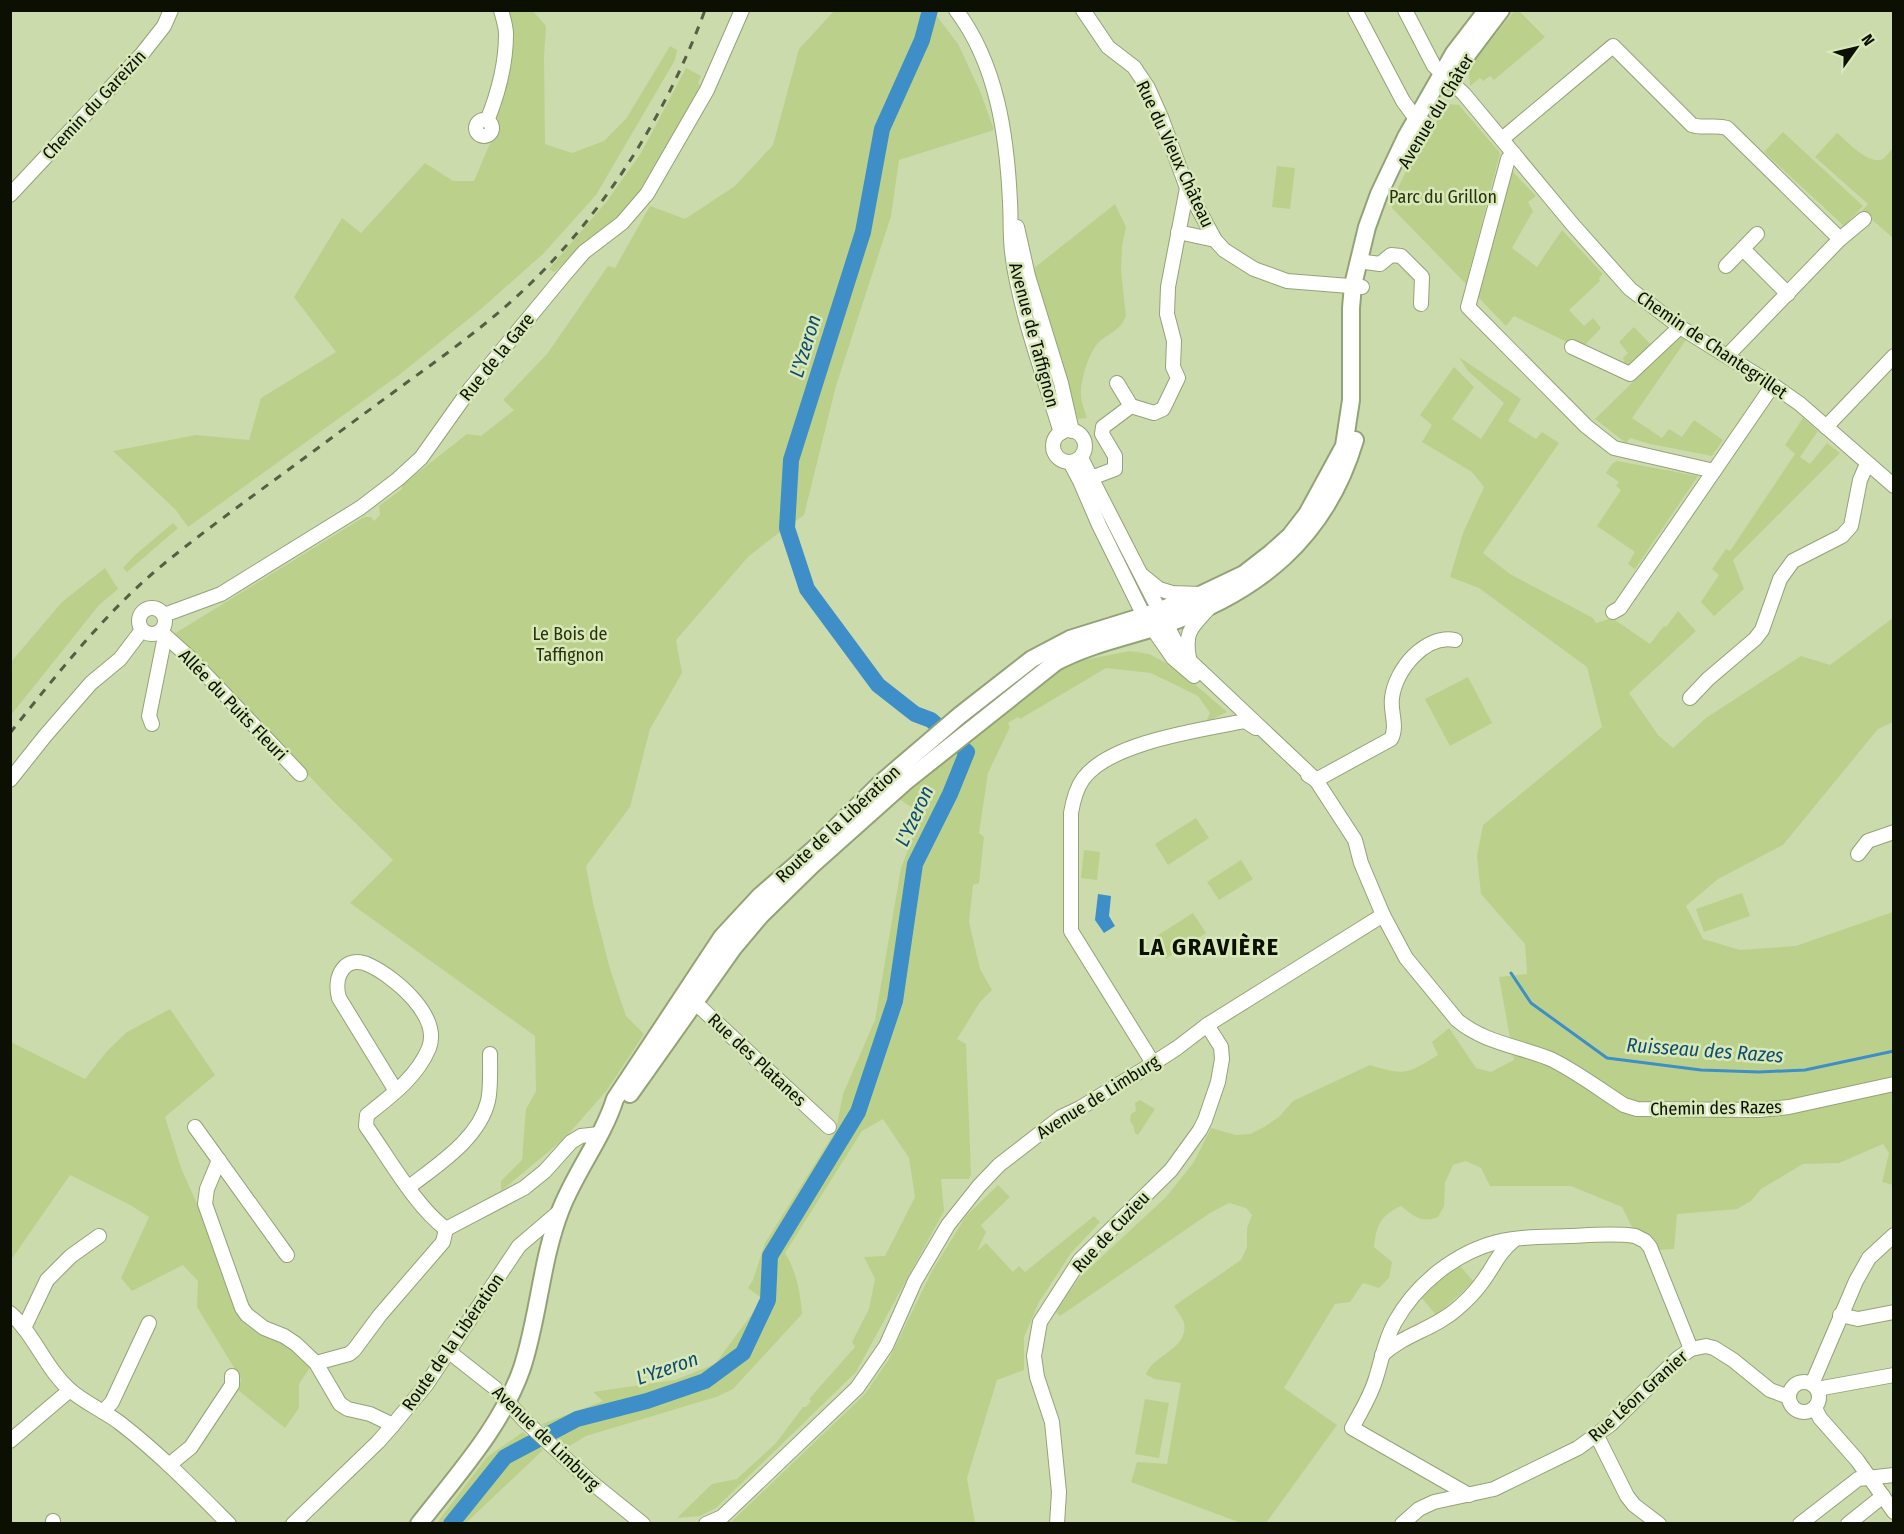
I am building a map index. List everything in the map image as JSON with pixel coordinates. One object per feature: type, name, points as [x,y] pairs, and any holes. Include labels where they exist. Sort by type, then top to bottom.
[{"type":"main road","name":"Avenue du Châter","points":[[1447,78],[1454,53],[1487,10]]},
{"type":"main road","name":"Avenue du Châter","points":[[1155,620],[1256,580],[1294,548],[1310,529],[1332,495],[1359,418],[1358,286],[1362,262],[1382,206],[1421,121],[1447,78],[1502,10]]},
{"type":"main road","name":"Route de la Libération","points":[[419,1524],[507,1404],[533,1332],[550,1247],[560,1211],[576,1175],[609,1117],[624,1104],[689,999],[747,930],[930,751],[959,716],[1032,659],[1070,639],[1155,620]]},
{"type":"main road","name":"Route de la Libération","points":[[930,751],[969,730],[1056,662],[1155,620]]},
{"type":"street","name":"Chemin du Gareizin","points":[[10,195],[142,54],[164,26],[171,10]]},
{"type":"street","points":[[487,121],[497,95],[504,57],[506,32],[501,10]]},
{"type":"street","name":"Rue de la Gare","points":[[164,615],[221,594],[360,508],[421,458],[470,389],[575,262],[622,223],[647,194],[707,90],[742,10]]},
{"type":"street","name":"Avenue de Taffignon","points":[[956,10],[983,57],[996,94],[1004,138],[1010,200],[1028,276],[1061,383],[1066,432]]},
{"type":"street","name":"Rue du Vieux Château","points":[[1083,10],[1108,47],[1134,67],[1148,88],[1161,117],[1186,188],[1215,240],[1224,250],[1254,269],[1287,281],[1358,286]]},
{"type":"street","points":[[1355,10],[1403,101],[1421,121]]},
{"type":"street","name":"Chemin de Chantegrillet","points":[[1405,10],[1434,66],[1464,94],[1630,289],[1680,327],[1773,385],[1826,427],[1893,486]]},
{"type":"street","points":[[1502,139],[1613,46],[1692,125],[1719,126],[1726,129],[1840,240]]},
{"type":"street","points":[[1514,154],[1508,159],[1468,307],[1586,426],[1614,448],[1714,471]]},
{"type":"street","points":[[1117,383],[1131,406],[1154,413],[1162,409],[1178,378],[1173,367],[1174,341],[1167,314],[1168,287],[1186,188]]},
{"type":"street","points":[[1727,356],[1840,240],[1864,219]]},
{"type":"street","points":[[1178,232],[1215,240]]},
{"type":"street","points":[[1726,266],[1757,234]]},
{"type":"street","points":[[1743,249],[1788,294]]},
{"type":"street","points":[[1362,262],[1380,264],[1391,255],[1401,255],[1422,277],[1421,304]]},
{"type":"street","points":[[1572,347],[1630,374],[1680,327]]},
{"type":"street","points":[[1826,427],[1893,356]]},
{"type":"street","points":[[1613,612],[1620,608],[1773,385]]},
{"type":"street","points":[[1091,478],[1115,469],[1115,456],[1102,434],[1103,427],[1131,406]]},
{"type":"street","name":"Avenue de Taffignon","points":[[1066,432],[1054,444],[1055,453],[1061,459],[1075,460],[1091,478],[1139,573],[1155,620]]},
{"type":"street","name":"Avenue de Taffignon","points":[[1066,432],[1081,435],[1085,444],[1085,449],[1075,460]]},
{"type":"street","name":"Avenue de Taffignon","points":[[1075,460],[1080,481],[1099,525],[1155,620]]},
{"type":"street","points":[[1690,698],[1762,630],[1780,579],[1793,561],[1842,536],[1851,525],[1860,480],[1866,464]]},
{"type":"street","points":[[1139,573],[1159,589],[1207,600],[1187,636],[1189,660]]},
{"type":"street","points":[[152,724],[148,716],[165,624],[164,615],[155,608],[143,611],[139,622],[142,630],[149,634],[162,634]]},
{"type":"street","name":"Chemin des Razes","points":[[1155,620],[1189,660],[1316,780],[1355,840],[1361,863],[1396,942],[1415,972],[1466,1027],[1495,1041],[1550,1059],[1624,1105],[1637,1109],[1759,1110],[1790,1107],[1893,1084]]},
{"type":"street","name":"Chemin des Razes","points":[[1155,620],[1173,658],[1245,721],[1284,759],[1321,800],[1361,863]]},
{"type":"street","points":[[10,780],[91,683],[120,659],[142,630]]},
{"type":"street","name":"Allée du Puits Fleuri","points":[[162,634],[190,658],[300,774]]},
{"type":"street","points":[[1316,780],[1391,739],[1394,733],[1391,699],[1400,672],[1419,651],[1438,640],[1446,638],[1455,640]]},
{"type":"street","points":[[1153,1063],[1071,931],[1071,813],[1075,794],[1083,778],[1094,767],[1127,748],[1245,721]]},
{"type":"street","name":"Chemin des Razes","points":[[1245,721],[1275,741]]},
{"type":"street","name":"Chemin des Razes","points":[[1284,759],[1316,780]]},
{"type":"street","points":[[1858,854],[1868,841],[1893,832]]},
{"type":"street","name":"Avenue de Limburg","points":[[706,1524],[722,1517],[857,1388],[886,1346],[915,1281],[948,1225],[999,1165],[1061,1117],[1080,1108],[1178,1048],[1207,1025],[1383,915]]},
{"type":"street","points":[[396,1091],[339,998],[336,987],[337,978],[342,970],[351,964],[369,965],[404,989],[420,1006],[429,1023],[431,1038],[429,1048],[410,1079],[396,1091],[367,1115],[366,1126],[436,1222],[446,1229]]},
{"type":"street","name":"Rue des Platanes","points":[[689,999],[829,1127]]},
{"type":"street","name":"Rue de Cuzieu","points":[[1057,1524],[1059,1492],[1052,1422],[1037,1377],[1034,1356],[1040,1322],[1080,1260],[1171,1170],[1188,1149],[1205,1120],[1218,1082],[1222,1059],[1221,1047],[1207,1025]]},
{"type":"street","points":[[409,1187],[454,1152],[476,1127],[488,1102],[490,1054]]},
{"type":"street","points":[[195,1127],[287,1255]]},
{"type":"street","points":[[316,1363],[348,1354],[354,1350],[380,1315],[443,1242],[446,1229],[524,1188],[545,1171],[576,1139],[581,1136],[599,1134]]},
{"type":"street","points":[[219,1160],[207,1189],[205,1203],[242,1308],[247,1316],[264,1328],[296,1344],[316,1363],[339,1404],[348,1409],[370,1414],[393,1425]]},
{"type":"street","name":"Route de la Libération","points":[[293,1524],[393,1425],[426,1385],[519,1246],[560,1211]]},
{"type":"street","points":[[1469,1495],[1352,1428],[1371,1394],[1387,1336],[1395,1322],[1409,1300],[1431,1277],[1457,1259],[1478,1249],[1516,1239],[1624,1234],[1635,1236],[1645,1241],[1650,1247],[1691,1349]]},
{"type":"street","points":[[1814,1387],[1840,1315],[1856,1281],[1869,1258],[1893,1235]]},
{"type":"street","points":[[24,1328],[47,1281],[71,1256],[99,1236]]},
{"type":"street","points":[[1382,1355],[1394,1343],[1430,1327],[1457,1309],[1481,1285],[1503,1250],[1516,1239]]},
{"type":"street","points":[[1478,1249],[1487,1252],[1492,1258],[1492,1265]]},
{"type":"street","points":[[1840,1315],[1858,1319],[1893,1312]]},
{"type":"street","points":[[10,1313],[24,1328],[49,1365],[70,1390],[121,1424],[169,1465],[229,1524]]},
{"type":"street","points":[[1395,1322],[1396,1328],[1408,1336]]},
{"type":"street","points":[[103,1412],[112,1402],[149,1323]]},
{"type":"street","name":"Rue Léon Granier","points":[[1402,1524],[1419,1509],[1434,1502],[1494,1489],[1578,1448],[1597,1436],[1677,1359],[1691,1349],[1706,1346],[1714,1348],[1733,1360],[1770,1390],[1792,1391]]},
{"type":"street","name":"Avenue de Limburg","points":[[448,1351],[495,1388],[507,1404],[558,1452],[643,1524]]},
{"type":"street","points":[[1814,1387],[1893,1375]]},
{"type":"street","points":[[169,1465],[191,1447],[232,1385],[232,1376]]},
{"type":"street","points":[[1806,1382],[1814,1387],[1820,1397],[1815,1408],[1807,1412],[1798,1411],[1792,1406],[1792,1391],[1806,1382]]},
{"type":"street","points":[[10,1441],[70,1390]]},
{"type":"street","points":[[1815,1408],[1820,1418],[1870,1478],[1893,1512]]},
{"type":"street","points":[[1597,1436],[1627,1496],[1634,1505],[1659,1524]]},
{"type":"street","points":[[1804,1522],[1858,1479],[1893,1475]]},
{"type":"street","points":[[1848,1524],[1882,1496]]},
{"type":"green space","points":[[1515,10],[1519,11],[1545,37],[1494,80],[1490,76],[1483,81],[1480,78],[1470,86],[1469,73],[1473,63]]},
{"type":"green space","points":[[504,11],[533,11],[546,26],[545,144],[572,153],[604,141],[626,119],[670,46],[677,50],[675,60],[596,195],[543,254],[481,309],[399,375],[188,527],[175,509],[113,451],[196,435],[249,440],[261,398],[336,352],[294,297],[342,218],[361,233],[425,163],[453,181],[474,181],[494,134],[510,33]]},
{"type":"green space","name":"Le Bois de Taffignon","points":[[834,11],[933,11],[958,44],[980,91],[994,130],[899,160],[891,216],[836,386],[804,515],[748,557],[676,640],[682,673],[650,729],[630,807],[586,866],[610,969],[626,1016],[644,1034],[607,1090],[565,1138],[501,1191],[501,1181],[522,1160],[526,1109],[536,1091],[535,1036],[350,903],[393,860],[333,801],[174,634],[364,517],[371,517],[374,521],[380,515],[379,506],[402,489],[402,485],[467,434],[481,436],[514,410],[503,400],[547,354],[608,266],[615,268],[650,206],[685,219],[735,186],[773,145],[799,49]]},
{"type":"green space","points":[[686,68],[701,76],[698,83],[703,87],[645,190],[554,272],[549,269],[607,201],[641,153]]},
{"type":"green space","name":"Parc du Grillon","points":[[1449,104],[1459,105],[1500,153],[1466,284],[1392,208],[1406,172]]},
{"type":"green space","points":[[1783,132],[1863,206],[1844,226],[1764,152]]},
{"type":"green space","points":[[1837,133],[1871,159],[1883,159],[1893,148],[1893,238],[1862,211],[1868,204],[1815,157]]},
{"type":"green space","points":[[1277,166],[1295,168],[1290,209],[1272,207]]},
{"type":"green space","points":[[1511,170],[1536,196],[1528,202],[1533,211],[1512,248],[1537,267],[1562,230],[1603,274],[1599,278],[1600,281],[1569,310],[1584,326],[1593,318],[1601,328],[1581,349],[1514,316],[1506,326],[1478,297]]},
{"type":"green space","points":[[1115,204],[1126,227],[1122,246],[1121,271],[1126,316],[1114,331],[1099,342],[1092,353],[1081,389],[1087,418],[1078,419],[1033,269]]},
{"type":"green space","points":[[1634,327],[1652,346],[1626,370],[1623,358],[1628,353],[1619,342]]},
{"type":"green space","points":[[1680,336],[1686,340],[1632,418],[1662,438],[1669,429],[1682,437],[1694,420],[1723,440],[1712,456],[1630,438],[1626,443],[1595,419]]},
{"type":"green space","points":[[1459,357],[1521,399],[1508,421],[1536,439],[1542,432],[1559,443],[1483,553],[1510,574],[1593,618],[1596,623],[1612,618],[1650,644],[1678,611],[1696,631],[1629,693],[1658,735],[1673,748],[1706,718],[1801,656],[1830,665],[1893,618],[1893,722],[1878,729],[1783,845],[1718,879],[1686,906],[1703,939],[1740,950],[1796,946],[1893,912],[1893,1185],[1882,1182],[1889,1153],[1883,1144],[1839,1163],[1803,1164],[1761,1189],[1751,1201],[1737,1209],[1677,1214],[1674,1249],[1657,1250],[1646,1233],[1632,1227],[1622,1207],[1571,1186],[1490,1186],[1481,1168],[1466,1161],[1453,1165],[1445,1183],[1444,1206],[1438,1217],[1418,1218],[1401,1206],[1388,1213],[1381,1222],[1374,1247],[1392,1262],[1389,1278],[1379,1288],[1363,1283],[1350,1302],[1335,1304],[1284,1388],[1337,1425],[1266,1523],[1241,1523],[1131,1482],[1137,1462],[1167,1464],[1181,1383],[1154,1379],[1146,1374],[1150,1367],[1176,1346],[1184,1332],[1184,1323],[1174,1306],[1241,1260],[1247,1247],[1247,1228],[1252,1215],[1246,1208],[1229,1203],[1210,1213],[1060,1316],[1055,1311],[1079,1278],[1166,1197],[1194,1162],[1211,1128],[1236,1135],[1250,1134],[1279,1117],[1293,1101],[1370,1065],[1399,1072],[1412,1069],[1438,1055],[1432,1042],[1449,1028],[1476,1068],[1491,1072],[1514,1060],[1499,977],[1527,974],[1525,944],[1481,894],[1477,856],[1483,825],[1602,727],[1587,667],[1479,588],[1450,577],[1463,533],[1484,487],[1472,472],[1422,442],[1432,425],[1420,415],[1454,367],[1474,387],[1452,419],[1481,439],[1504,403],[1468,371]]},
{"type":"green space","points":[[1803,418],[1818,431],[1800,457],[1810,464],[1827,443],[1840,453],[1733,560],[1744,589],[1714,616],[1701,602],[1719,575],[1712,569],[1726,549],[1730,551],[1795,454],[1785,445]]},
{"type":"green space","points":[[1617,461],[1698,476],[1635,569],[1628,564],[1635,552],[1597,526],[1621,490],[1616,486],[1619,482],[1606,473]]},
{"type":"green space","points":[[173,523],[178,528],[127,572],[123,568],[135,555]]},
{"type":"green space","points":[[105,568],[118,589],[99,605],[11,715],[11,662],[62,602]]},
{"type":"green space","points":[[1130,651],[1149,654],[1176,668],[1227,712],[1206,722],[1210,713],[1198,696],[1151,673],[1106,668],[1020,719],[1018,717],[1008,723],[1010,727],[988,773],[979,833],[984,837],[979,883],[973,885],[969,922],[980,969],[992,990],[980,1002],[957,1039],[966,1044],[971,1174],[969,1179],[941,1179],[944,1211],[856,1372],[716,1508],[700,1516],[677,1518],[712,1484],[737,1479],[776,1443],[803,1407],[811,1401],[809,1399],[855,1347],[852,1342],[869,1309],[875,1279],[864,1257],[885,1256],[915,1197],[909,1158],[883,1119],[862,1131],[785,1253],[797,1282],[802,1314],[733,1389],[716,1397],[586,1436],[568,1447],[542,1424],[603,1401],[593,1392],[675,1380],[715,1364],[763,1299],[748,1288],[753,1280],[765,1243],[836,1130],[843,1094],[875,1020],[901,868],[922,814],[899,799],[1042,680],[1079,661]]},
{"type":"green space","points":[[1468,677],[1492,723],[1450,746],[1425,699]]},
{"type":"green space","points":[[1196,818],[1209,838],[1168,865],[1155,844]]},
{"type":"green space","points":[[1084,850],[1100,852],[1097,880],[1081,878]]},
{"type":"green space","points":[[1241,860],[1253,879],[1219,900],[1207,882]]},
{"type":"green space","points":[[1742,893],[1750,916],[1704,932],[1696,909]]},
{"type":"green space","points":[[1193,913],[1206,933],[1165,959],[1152,939]]},
{"type":"green space","points":[[170,1009],[215,1075],[165,1117],[181,1168],[198,1206],[238,1314],[261,1332],[283,1341],[311,1366],[299,1384],[299,1408],[285,1428],[238,1390],[241,1379],[197,1307],[198,1281],[183,1265],[132,1291],[121,1278],[149,1217],[132,1206],[70,1175],[11,1260],[11,1042],[85,1079],[107,1051],[127,1032]]},
{"type":"green space","points":[[1140,1100],[1155,1109],[1138,1135],[1130,1121],[1131,1114],[1136,1111],[1135,1103]]},
{"type":"green space","points":[[998,1185],[1010,1197],[981,1225],[986,1232],[977,1251],[986,1243],[1013,1272],[1019,1266],[1025,1272],[1094,1216],[1100,1222],[1071,1253],[1039,1302],[1024,1337],[1024,1370],[997,1380],[967,1478],[975,1523],[730,1523],[865,1394],[889,1359],[931,1273],[966,1216]]},
{"type":"green space","points":[[1459,1265],[1474,1282],[1436,1315],[1421,1297]]},
{"type":"green space","points":[[1145,1399],[1169,1403],[1159,1458],[1135,1454]]},
{"type":"green space","points":[[523,1432],[543,1450],[466,1523],[437,1523],[487,1457]]},
{"type":"water","points":[[1098,894],[1111,896],[1109,916],[1115,926],[1104,933],[1095,920]]},
{"type":"waterway","name":"L'Yzeron","points":[[451,1524],[505,1457],[577,1419],[647,1401],[705,1381],[743,1353],[768,1300],[770,1256],[858,1112],[895,1001],[915,864],[950,794],[967,752],[931,720],[915,714],[878,685],[807,589],[787,528],[791,460],[863,232],[882,129],[922,40],[930,10]]},
{"type":"waterway","name":"Ruisseau des Razes","points":[[1511,973],[1531,1003],[1607,1058],[1701,1070],[1759,1072],[1805,1070],[1894,1051]]},
{"type":"railway","points":[[10,733],[96,630],[153,573],[218,521],[468,337],[515,298],[558,255],[609,191],[654,121],[673,85],[705,10]]},
{"type":"district","name":"LA GRAVIÈRE","points":[[1209,947]]}]
